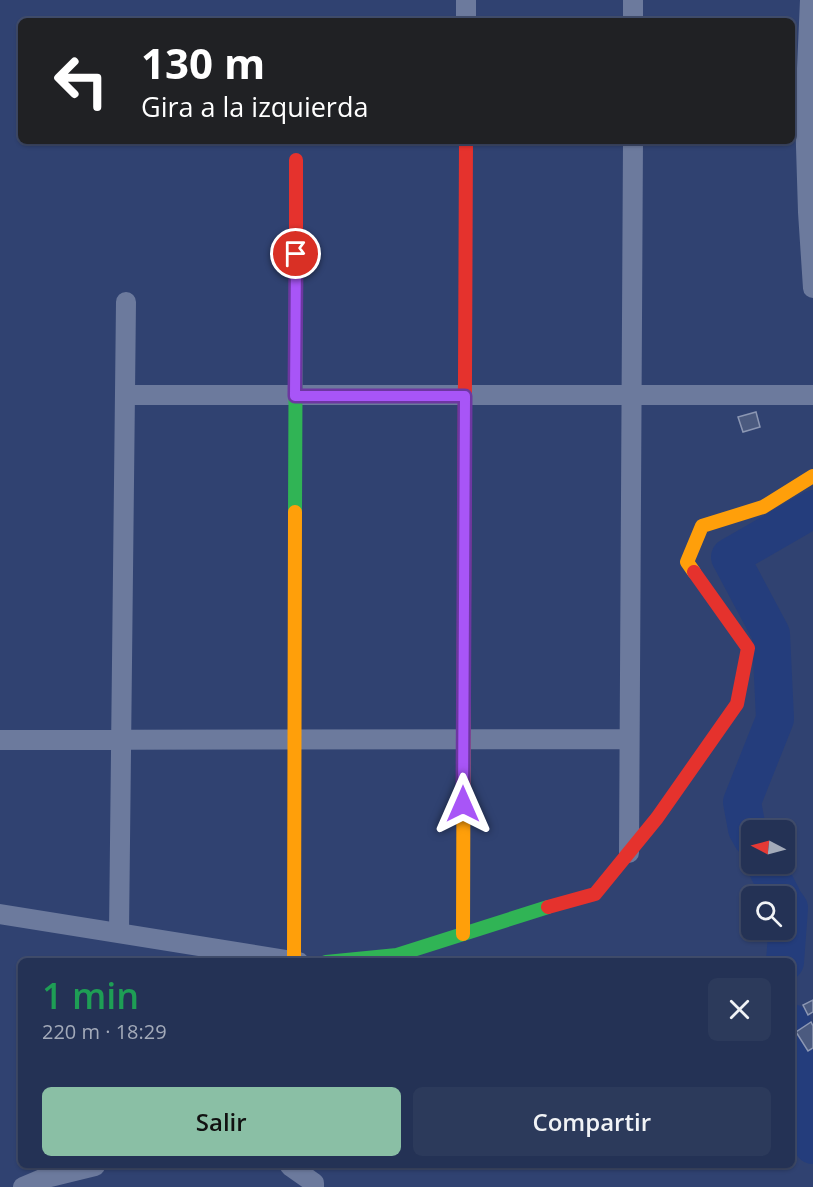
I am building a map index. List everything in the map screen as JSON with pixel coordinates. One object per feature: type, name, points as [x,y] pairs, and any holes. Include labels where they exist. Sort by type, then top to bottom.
[{"type":"street","points":[[466,0],[466,18]]},
{"type":"street","points":[[633,0],[633,18]]},
{"type":"street","points":[[810,0],[800,29],[813,288]]},
{"type":"street","points":[[463,934],[465,144]]},
{"type":"street","points":[[628,853],[633,144]]},
{"type":"street","points":[[294,958],[296,160]]},
{"type":"street","points":[[119,932],[126,302]]},
{"type":"street","points":[[125,395],[813,395]]},
{"type":"street","points":[[373,958],[397,956],[595,894],[657,818],[737,704],[748,648],[687,562],[702,526],[763,507],[813,476]]},
{"type":"street","points":[[0,740],[629,739]]},
{"type":"street","points":[[0,914],[276,958]]},
{"type":"street","points":[[23,1187],[42,1179],[87,1168]]},
{"type":"street","points":[[293,1168],[314,1183],[314,1187]]},
{"type":"building","points":[[756,412],[760,427],[743,432],[738,417]]},
{"type":"building","points":[[813,1000],[813,1012],[808,1015],[803,1005]]},
{"type":"building","points":[[811,1022],[813,1048],[808,1051],[796,1032]]},
{"type":"waterway","points":[[745,820],[742,802],[775,719],[771,634],[730,557],[813,509]]},
{"type":"waterway","points":[[770,874],[776,886]]},
{"type":"waterway","points":[[785,958],[787,940]]},
{"type":"waterway","points":[[795,1046],[804,1114],[813,1145]]},
{"type":"traffic: fast","points":[[295,512],[296,275]]},
{"type":"traffic: fast","points":[[367,958],[397,955],[548,907]]},
{"type":"traffic: slow","points":[[694,572],[687,562],[702,526],[763,507],[813,476]]},
{"type":"traffic: slow","points":[[294,958],[295,512]]},
{"type":"traffic: slow","points":[[463,934],[464,609]]},
{"type":"traffic: jam","points":[[464,609],[466,144]]},
{"type":"traffic: jam","points":[[296,160],[296,275]]},
{"type":"traffic: jam","points":[[548,907],[595,894],[657,818],[737,704],[748,648],[694,572]]},
{"type":"route","points":[[296,254],[295,396],[465,396],[463,804]]}]
